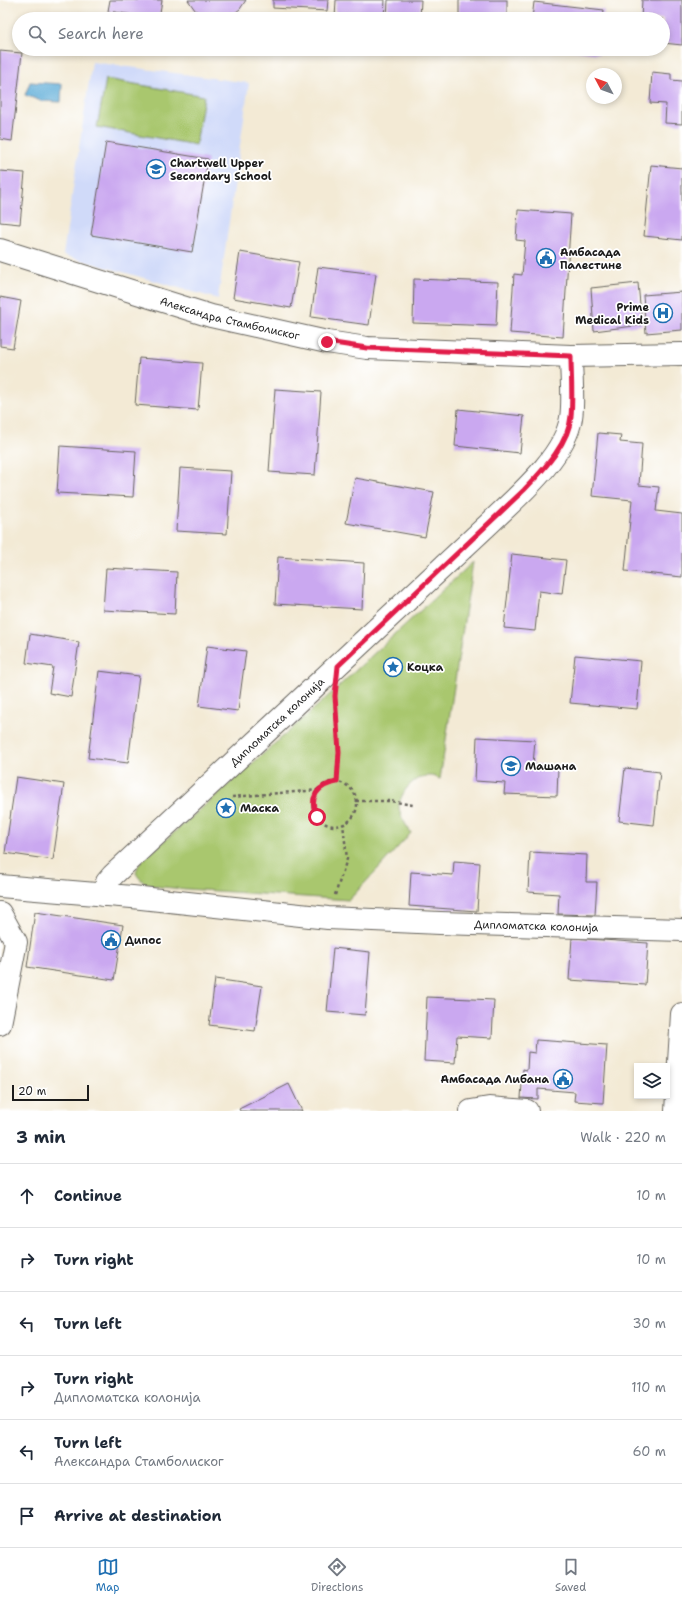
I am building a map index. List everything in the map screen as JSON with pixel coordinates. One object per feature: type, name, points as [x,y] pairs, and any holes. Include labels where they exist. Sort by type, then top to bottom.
[{"type":"street","name":"Александра Стамболиског","points":[[0,250],[211,316],[327,342],[367,348],[571,356],[682,354]]},
{"type":"street","name":"Дипломатска колонија","points":[[104,895],[107,882],[113,875],[503,511],[550,461],[564,438],[572,416],[571,356]]},
{"type":"street","name":"Дипломатска колонија","points":[[0,886],[328,918],[440,923],[682,930]]},
{"type":"street","points":[[0,913],[16,942],[0,1024]]},
{"type":"street","points":[[676,1111],[682,1014]]},
{"type":"street","points":[[471,1111],[489,1108],[527,1111]]},
{"type":"path","points":[[337,782],[339,752],[335,696],[338,666]]},
{"type":"path","points":[[337,782],[350,788],[354,794],[356,801],[354,815],[349,821],[343,824],[329,825],[322,822],[317,817],[313,803],[318,790],[323,786],[337,782]]},
{"type":"path","points":[[231,797],[318,790]]},
{"type":"path","points":[[356,801],[390,801],[414,805]]},
{"type":"path","points":[[328,918],[347,859],[343,824]]},
{"type":"shaded area","name":"Chartwell Upper Secondary School","points":[[92,62],[249,83],[218,299],[63,255]]},
{"type":"green space","points":[[106,79],[204,96],[196,145],[97,127]]},
{"type":"green space","points":[[473,562],[440,779],[431,776],[419,778],[414,781],[405,791],[399,808],[402,818],[411,833],[349,900],[162,887],[147,884],[139,878],[136,873],[138,866],[144,859],[314,709]]},
{"type":"water","points":[[30,82],[62,84],[61,102],[41,101],[25,95]]},
{"type":"building","points":[[110,0],[162,0],[160,12],[108,11]]},
{"type":"building","points":[[188,0],[246,0],[236,12],[198,12]]},
{"type":"building","points":[[273,0],[328,0],[327,11],[273,8]]},
{"type":"building","points":[[336,0],[385,0],[384,12],[335,12]]},
{"type":"building","points":[[388,0],[421,0],[420,12],[387,12]]},
{"type":"building","points":[[459,0],[507,0],[507,12],[459,12]]},
{"type":"building","points":[[642,0],[682,0],[682,45],[670,44],[670,12],[641,12]]},
{"type":"building","points":[[534,2],[604,10],[604,12],[533,12]]},
{"type":"building","points":[[0,51],[12,52],[12,56],[22,56],[12,141],[0,139]]},
{"type":"building","points":[[652,72],[671,74],[671,80],[682,81],[682,124],[665,123],[666,104],[650,103]]},
{"type":"building","points":[[106,142],[208,159],[192,252],[91,235]]},
{"type":"building","points":[[651,165],[682,168],[682,240],[644,236]]},
{"type":"building","points":[[0,171],[25,173],[20,224],[0,222]]},
{"type":"building","name":"Амбасада Палестине","points":[[518,210],[571,214],[563,337],[510,333],[514,274],[522,275],[525,241],[516,240]]},
{"type":"building","points":[[240,252],[299,262],[291,308],[233,298]]},
{"type":"building","points":[[318,267],[376,274],[369,325],[311,317]]},
{"type":"building","points":[[414,279],[498,282],[496,326],[413,323]]},
{"type":"building","points":[[638,283],[642,325],[594,331],[591,288]]},
{"type":"building","name":"Prime Medical Kids","points":[[682,292],[682,330],[646,333],[643,295]]},
{"type":"building","points":[[0,297],[21,301],[13,348],[0,346]]},
{"type":"building","points":[[139,358],[202,363],[198,410],[135,405]]},
{"type":"building","points":[[275,389],[321,392],[315,475],[269,472]]},
{"type":"building","points":[[458,409],[524,416],[520,453],[455,446]]},
{"type":"building","points":[[598,433],[621,435],[620,442],[642,444],[639,485],[659,487],[656,511],[682,514],[682,577],[625,571],[632,500],[592,496]]},
{"type":"building","points":[[60,446],[136,451],[133,497],[57,493]]},
{"type":"building","points":[[180,468],[231,471],[227,534],[176,531]]},
{"type":"building","points":[[355,478],[434,492],[425,537],[346,523]]},
{"type":"building","points":[[512,554],[566,560],[562,594],[539,591],[535,631],[504,628]]},
{"type":"building","points":[[278,557],[364,563],[362,609],[275,604]]},
{"type":"building","points":[[106,568],[177,572],[175,614],[103,610]]},
{"type":"building","points":[[30,634],[79,642],[71,697],[49,693],[53,667],[26,663]]},
{"type":"building","points":[[207,646],[246,651],[238,711],[199,706]]},
{"type":"building","points":[[575,655],[641,661],[637,709],[570,703]]},
{"type":"building","points":[[99,671],[139,676],[128,763],[88,758]]},
{"type":"building","name":"Машана","points":[[477,737],[535,740],[533,765],[558,767],[557,796],[504,794],[505,783],[475,781]]},
{"type":"building","points":[[625,768],[660,772],[654,825],[619,821]]},
{"type":"building","points":[[16,777],[64,784],[53,860],[5,853]]},
{"type":"building","points":[[530,852],[587,855],[586,882],[597,882],[595,915],[558,914],[559,894],[528,892]]},
{"type":"building","points":[[454,861],[480,863],[477,911],[409,906],[411,872],[453,875]]},
{"type":"building","points":[[35,912],[123,925],[114,980],[27,967]]},
{"type":"building","points":[[572,938],[648,943],[645,985],[569,980]]},
{"type":"building","points":[[333,948],[370,952],[365,1015],[327,1012]]},
{"type":"building","points":[[215,979],[262,986],[255,1031],[209,1025]]},
{"type":"building","points":[[427,997],[494,1000],[492,1038],[457,1036],[455,1063],[424,1061]]},
{"type":"building","name":"Амбасада Либана","points":[[536,1040],[607,1045],[603,1103],[574,1101],[575,1092],[538,1089],[538,1099],[521,1098],[523,1069],[527,1070],[528,1052],[535,1053]]},
{"type":"building","points":[[289,1084],[302,1111],[240,1111],[239,1109]]},
{"type":"place","name":"Chartwell Upper Secondary School","points":[[156,169]]},
{"type":"place","name":"Амбасада Палестине","points":[[546,258]]},
{"type":"place","name":"Prime Medical Kids","points":[[663,313]]},
{"type":"place","name":"Коцка","points":[[393,667]]},
{"type":"place","name":"Машана","points":[[511,766]]},
{"type":"place","name":"Маска","points":[[226,808]]},
{"type":"place","name":"Дипос","points":[[111,940]]},
{"type":"place","name":"Амбасада Либана","points":[[563,1079]]},
{"type":"route","points":[[317,817],[314,810],[314,797],[318,790],[323,786],[337,782],[339,752],[335,696],[338,666],[524,490],[550,461],[564,438],[572,416],[571,356],[367,348],[327,342]]}]
